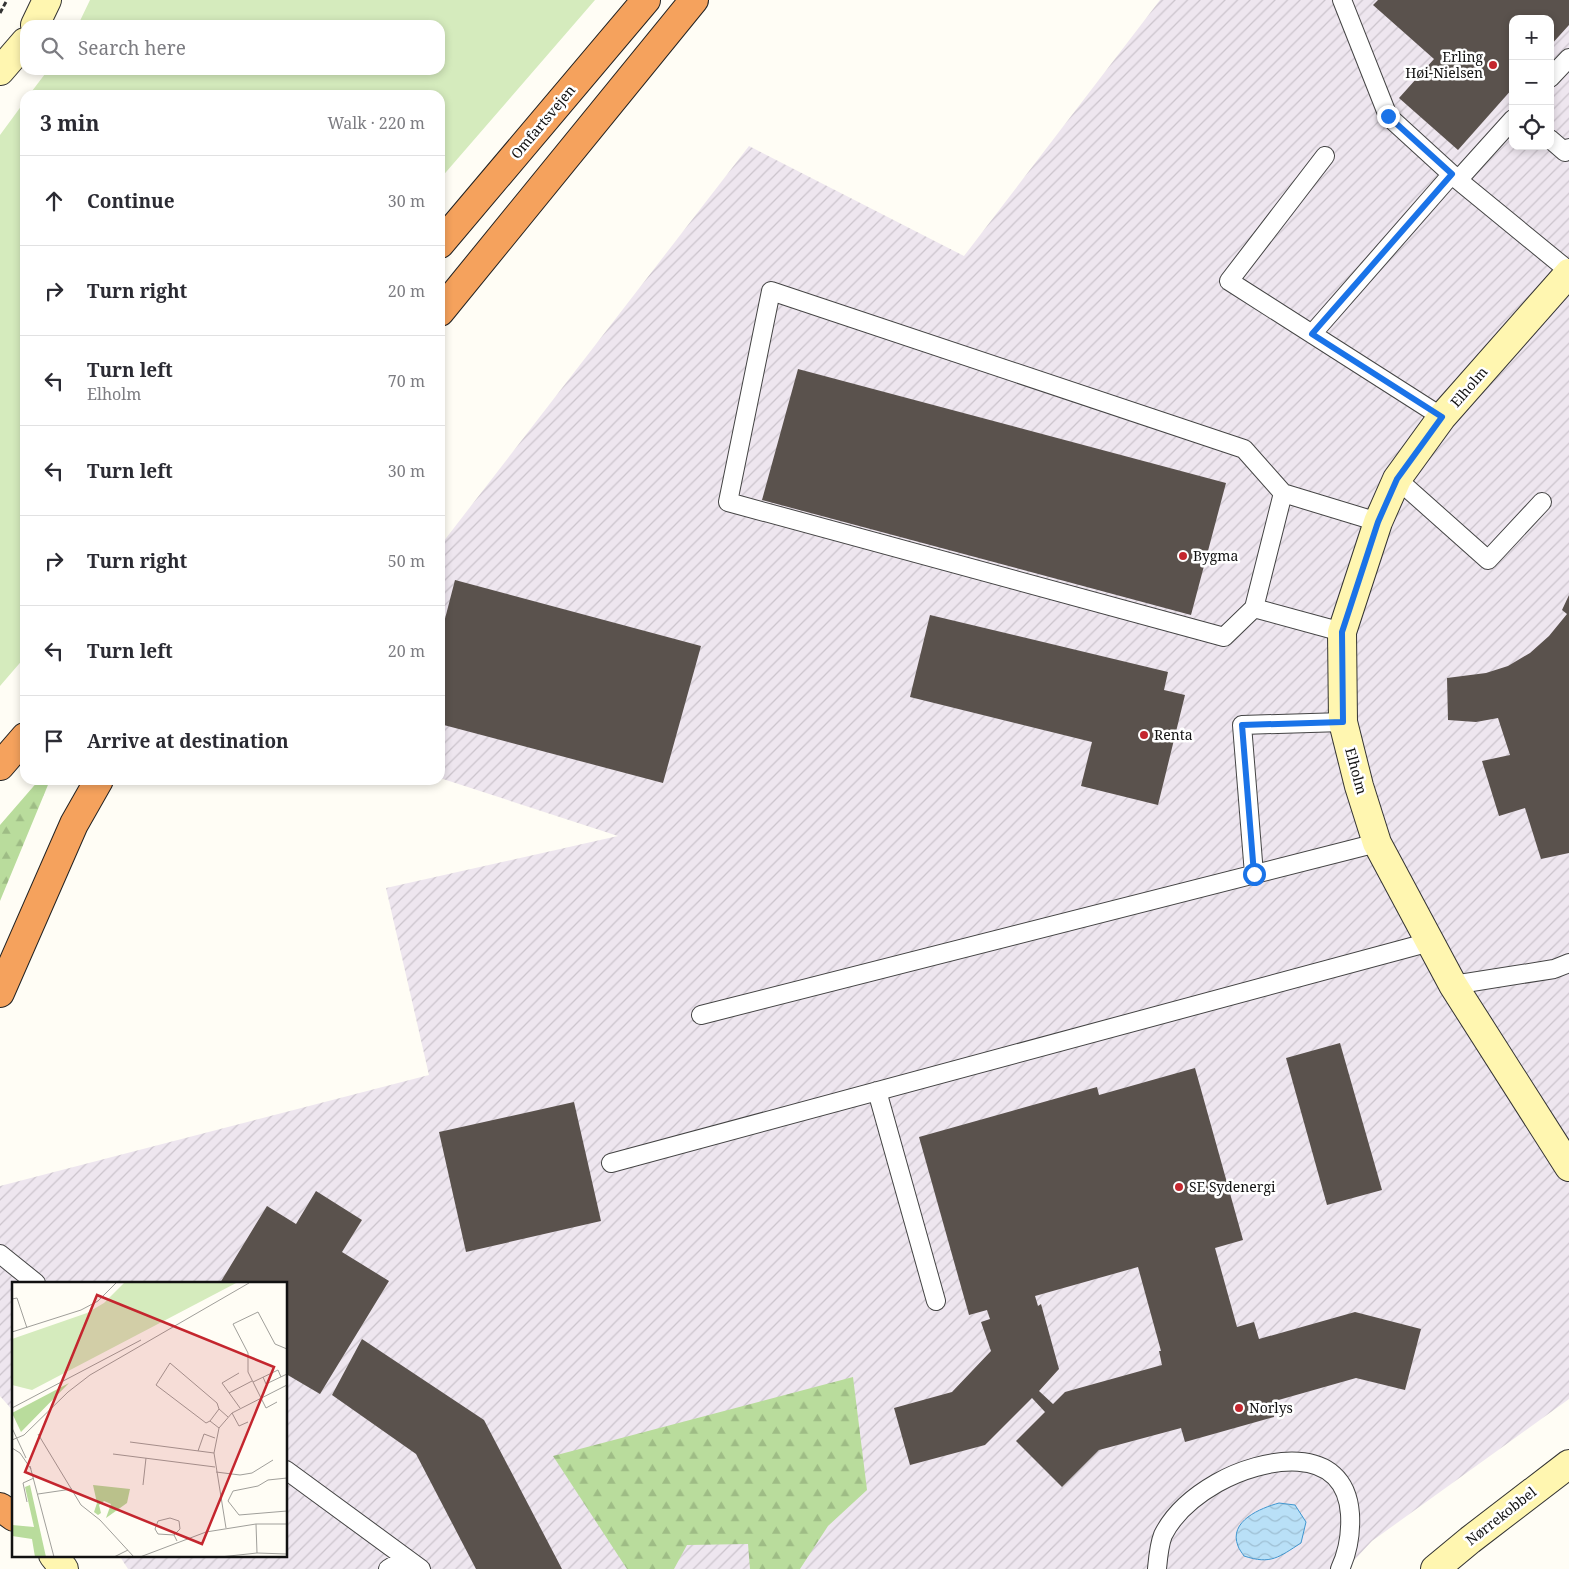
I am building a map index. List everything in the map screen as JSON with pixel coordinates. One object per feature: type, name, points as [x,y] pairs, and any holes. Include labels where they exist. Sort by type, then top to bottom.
[{"type":"highway","name":"Omfartsvejen","points":[[445,238],[646,0]]},
{"type":"highway","points":[[445,306],[694,0]]},
{"type":"highway","points":[[0,766],[20,743]]},
{"type":"highway","points":[[0,993],[74,824],[96,785]]},
{"type":"highway","points":[[0,1507],[12,1516]]},
{"type":"street","points":[[37,20],[46,0]]},
{"type":"street","points":[[0,71],[20,48]]},
{"type":"street","name":"Elholm","points":[[1569,272],[1442,417],[1397,479],[1378,522],[1342,632],[1343,722],[1359,786],[1378,843],[1454,984],[1569,1166]]},
{"type":"street","name":"Nørrekobbel","points":[[1435,1569],[1569,1464]]},
{"type":"street","points":[[0,1496],[12,1509]]},
{"type":"street","points":[[54,1556],[64,1569]]},
{"type":"lane","points":[[1342,0],[1388,116],[1455,177],[1569,272]]},
{"type":"lane","points":[[1554,74],[1569,58]]},
{"type":"lane","points":[[1312,334],[1455,177],[1509,123]]},
{"type":"lane","points":[[1554,142],[1565,152],[1569,148]]},
{"type":"lane","points":[[1325,156],[1228,280],[1442,417]]},
{"type":"lane","points":[[1284,493],[1254,608],[1224,637],[728,502],[771,291],[1244,449],[1284,493],[1378,522]]},
{"type":"lane","points":[[1397,479],[1488,560],[1542,502]]},
{"type":"lane","points":[[1254,608],[1342,632]]},
{"type":"lane","points":[[1254,874],[1242,725],[1343,722]]},
{"type":"lane","points":[[701,1015],[1378,843]]},
{"type":"lane","points":[[611,1163],[1430,942]]},
{"type":"lane","points":[[1454,984],[1554,969],[1569,963]]},
{"type":"lane","points":[[877,1091],[936,1301]]},
{"type":"lane","points":[[0,1254],[35,1282]]},
{"type":"lane","points":[[1158,1569],[1158,1556],[1163,1536],[1177,1515],[1195,1498],[1217,1483],[1241,1472],[1267,1463],[1295,1460],[1320,1466],[1336,1477],[1349,1501],[1351,1527],[1345,1559],[1340,1569]]},
{"type":"lane","points":[[288,1471],[421,1569]]},
{"type":"lane","points":[[388,1569],[406,1558]]},
{"type":"path","points":[[0,13],[7,0]]},
{"type":"shaded area","points":[[1160,0],[1569,0],[1569,1399],[1372,1541],[1346,1569],[128,1569],[120,1556],[288,1556],[288,1282],[12,1282],[12,1410],[0,1396],[0,1186],[429,1075],[386,888],[618,836],[445,780],[445,540],[749,146],[964,256]]},
{"type":"green space","points":[[90,0],[595,0],[445,173],[445,90],[33,90],[44,75],[445,75],[445,20],[80,20]]},
{"type":"green space","points":[[20,108],[20,663],[0,686],[0,135]]},
{"type":"green space","points":[[35,785],[48,785],[0,901],[0,825]]},
{"type":"green space","points":[[853,1377],[867,1490],[828,1526],[800,1569],[750,1569],[748,1544],[687,1545],[674,1569],[627,1569],[553,1456]]},
{"type":"water","points":[[1279,1503],[1295,1505],[1306,1522],[1301,1543],[1280,1556],[1268,1560],[1244,1556],[1238,1547],[1236,1537],[1238,1529],[1255,1512]]},
{"type":"building","points":[[1378,0],[1569,0],[1569,25],[1554,42],[1554,15],[1509,15],[1509,93],[1458,150],[1399,98],[1434,59],[1373,5]]},
{"type":"building","points":[[798,369],[1226,483],[1191,615],[762,500]]},
{"type":"building","points":[[455,580],[701,646],[663,783],[445,725],[445,619]]},
{"type":"building","points":[[1569,595],[1569,853],[1541,859],[1525,808],[1499,816],[1482,761],[1510,755],[1498,718],[1476,722],[1448,720],[1447,678],[1486,673],[1508,666],[1530,653],[1549,636],[1567,614],[1562,610]]},
{"type":"building","points":[[930,615],[1168,672],[1164,690],[1185,695],[1158,805],[1081,786],[1092,742],[910,697]]},
{"type":"building","points":[[1340,1043],[1382,1190],[1327,1205],[1286,1058]]},
{"type":"building","points":[[1195,1068],[1243,1240],[1215,1248],[1237,1327],[1254,1322],[1259,1339],[1355,1312],[1421,1329],[1405,1390],[1356,1378],[1275,1401],[1274,1417],[1185,1442],[1181,1428],[1099,1450],[1062,1487],[1016,1441],[1045,1412],[1032,1398],[985,1445],[910,1465],[894,1408],[952,1392],[991,1351],[981,1322],[990,1319],[987,1310],[969,1315],[919,1137],[1097,1087],[1099,1095]],"holes":[[[1138,1267],[1161,1351],[1159,1351],[1162,1365],[1065,1392],[1053,1404],[1039,1391],[1059,1369],[1041,1304],[1038,1306],[1035,1296]]]},
{"type":"building","points":[[574,1102],[601,1221],[466,1252],[439,1132]]},
{"type":"building","points":[[316,1191],[362,1220],[342,1252],[389,1281],[320,1394],[288,1375],[288,1282],[221,1282],[267,1206],[296,1224]]},
{"type":"building","points":[[362,1339],[484,1420],[562,1569],[476,1569],[416,1454],[332,1395]]},
{"type":"place","name":"Erling Høi-Nielsen","points":[[1493,65]]},
{"type":"place","name":"Bygma","points":[[1183,556]]},
{"type":"place","name":"Renta","points":[[1144,735]]},
{"type":"place","name":"SE Sydenergi","points":[[1179,1187]]},
{"type":"place","name":"Norlys","points":[[1239,1408]]},
{"type":"route","points":[[1254,874],[1242,725],[1343,722],[1342,632],[1378,522],[1397,479],[1442,417],[1312,334],[1452,174],[1388,116]]}]
